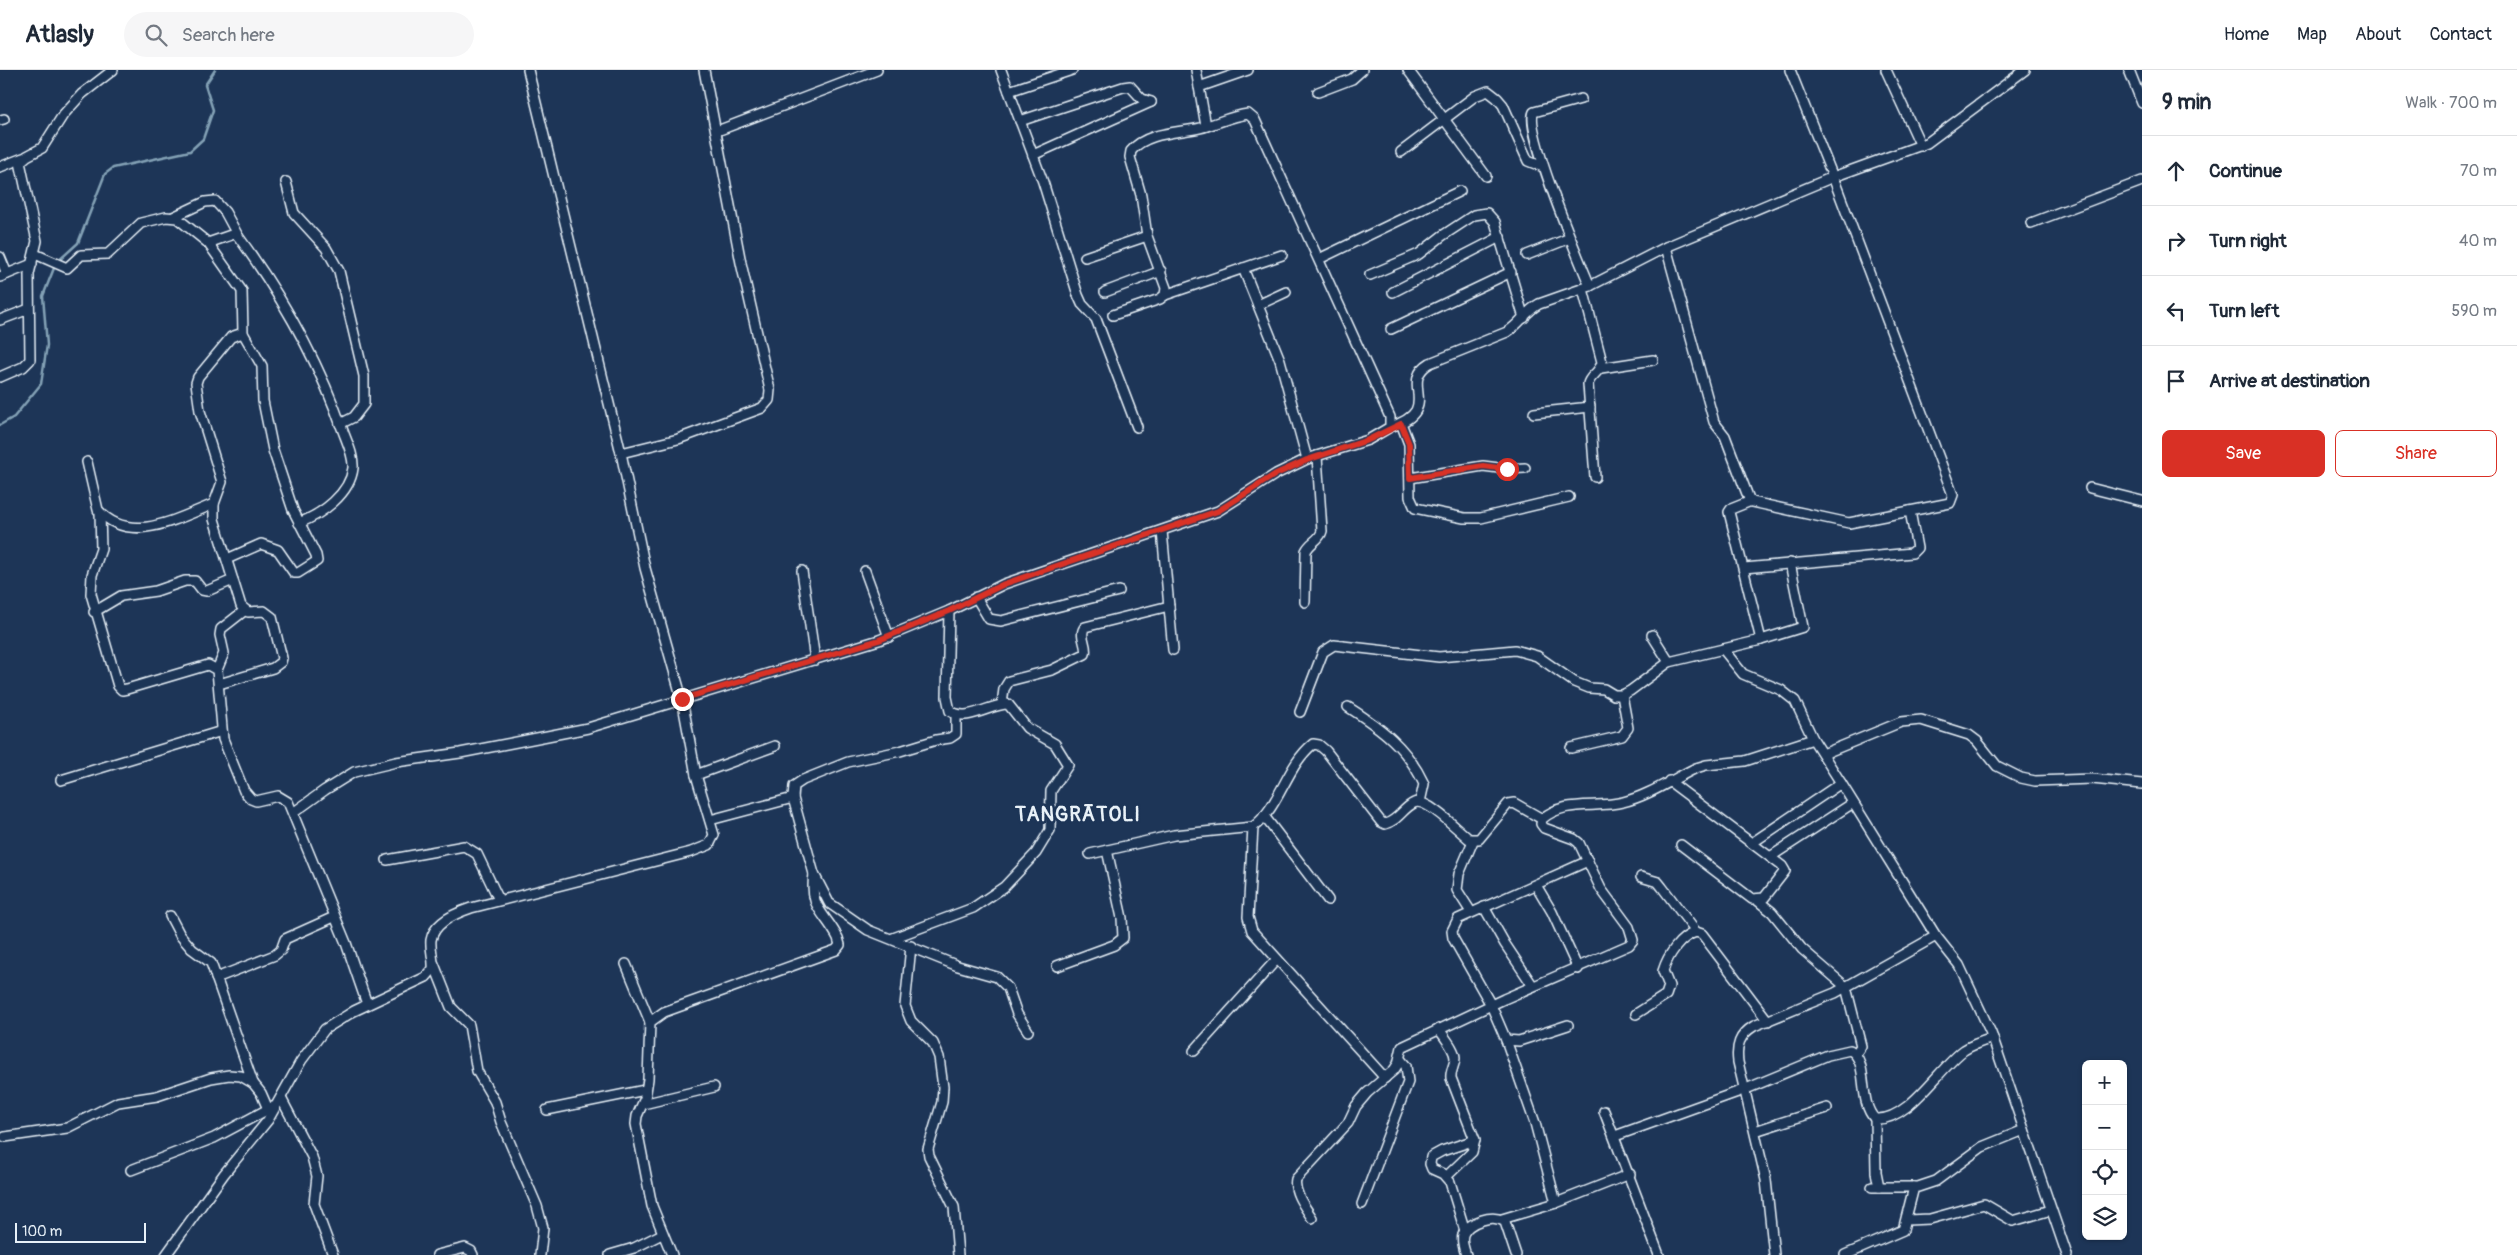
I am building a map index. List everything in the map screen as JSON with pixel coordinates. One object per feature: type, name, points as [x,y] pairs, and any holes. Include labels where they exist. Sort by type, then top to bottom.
[{"type":"street","points":[[0,167],[42,148],[63,115],[82,94],[112,70]]},
{"type":"street","points":[[166,1255],[276,1104],[301,1060],[325,1029],[338,1019],[367,1004],[426,977],[433,969],[431,941],[434,932],[440,925],[461,911],[702,849],[709,845],[714,835],[696,775],[682,699],[645,568],[621,454],[528,70]]},
{"type":"street","points":[[621,454],[678,439],[762,408],[769,400],[770,390],[741,263],[704,70]]},
{"type":"street","points":[[717,131],[877,70]]},
{"type":"street","points":[[1000,70],[1033,155],[1078,295],[1082,304],[1096,319],[1136,427]]},
{"type":"street","points":[[1009,91],[1072,70]]},
{"type":"street","points":[[1196,70],[1206,126]]},
{"type":"street","points":[[1200,87],[1248,70]]},
{"type":"street","points":[[1318,92],[1352,78],[1362,70]]},
{"type":"street","points":[[1761,640],[1730,509],[1751,501],[1849,523],[1950,504],[1953,495],[1833,177],[1790,70]]},
{"type":"street","points":[[1886,70],[1921,146]]},
{"type":"street","points":[[294,814],[325,790],[354,772],[396,762],[460,753],[581,729],[815,660],[890,637],[1004,584],[1218,511],[1276,474],[1317,456],[1368,440],[1390,427],[1401,424],[1415,414],[1418,404],[1417,375],[1421,368],[1507,332],[1517,326],[1532,308],[1539,304],[1586,287],[1666,247],[1833,177],[1921,146],[1945,132],[2025,70]]},
{"type":"street","points":[[2129,70],[2142,103]]},
{"type":"street","points":[[1412,71],[1486,176]]},
{"type":"street","points":[[1020,121],[1123,87],[1130,86],[1142,99],[1151,102],[1033,155]]},
{"type":"street","points":[[1401,152],[1481,92],[1492,93],[1507,114],[1528,161],[1543,167]]},
{"type":"street","points":[[1581,99],[1540,110],[1531,116],[1543,167],[1586,287],[1602,362],[1601,368]]},
{"type":"street","points":[[1165,295],[1166,288],[1161,271],[1147,236],[1142,195],[1130,157],[1131,151],[1140,143],[1165,134],[1206,126],[1248,114],[1252,116],[1319,259],[1390,417],[1390,427]]},
{"type":"street","points":[[0,377],[23,367],[30,360],[30,274],[37,241],[20,166],[23,158]]},
{"type":"street","points":[[2031,222],[2142,181]]},
{"type":"street","points":[[286,182],[294,213],[326,248],[339,271],[364,376],[366,394],[364,404],[354,416],[340,424]]},
{"type":"street","points":[[1319,259],[1460,191]]},
{"type":"street","points":[[35,254],[67,268],[81,256],[108,254],[141,223],[173,216],[205,202],[215,201],[225,212],[238,236],[257,262],[327,387],[352,457],[351,476],[327,509],[300,523]]},
{"type":"street","points":[[1370,275],[1412,258],[1454,227],[1481,213],[1492,217],[1500,237],[1524,318]]},
{"type":"street","points":[[173,216],[183,221],[208,243],[242,291],[243,333],[262,366],[263,401],[274,450],[293,510],[316,555],[317,561],[298,574],[291,570],[278,550],[261,544],[226,559]]},
{"type":"street","points":[[208,243],[229,235],[234,234],[238,236]]},
{"type":"street","points":[[1085,257],[1147,236]]},
{"type":"street","points":[[1393,292],[1500,237]]},
{"type":"street","points":[[1527,254],[1570,238]]},
{"type":"street","points":[[1666,247],[1714,422],[1725,436],[1751,501]]},
{"type":"street","points":[[1114,315],[1160,299],[1165,295],[1282,255]]},
{"type":"street","points":[[0,257],[3,275],[32,264]]},
{"type":"street","points":[[1243,268],[1280,360],[1307,460]]},
{"type":"street","points":[[1104,292],[1161,271]]},
{"type":"street","points":[[1391,329],[1511,272]]},
{"type":"street","points":[[1258,305],[1286,292]]},
{"type":"street","points":[[0,320],[29,308]]},
{"type":"street","points":[[243,333],[231,337],[198,377],[196,383],[200,411],[222,482],[214,504],[214,519],[244,611]]},
{"type":"street","points":[[1596,477],[1589,379],[1601,368],[1653,360]]},
{"type":"street","points":[[1534,413],[1590,408]]},
{"type":"street","points":[[1401,424],[1410,449],[1410,497],[1415,508],[1464,518],[1489,517],[1569,497]]},
{"type":"street","points":[[1305,602],[1306,551],[1308,546],[1321,535],[1322,531],[1317,456]]},
{"type":"street","points":[[87,462],[100,513],[101,548],[90,584],[94,612],[114,676],[122,690],[208,665],[217,670]]},
{"type":"street","points":[[1410,478],[1483,466],[1507,469],[1525,468]]},
{"type":"street","points":[[2090,488],[2142,501]]},
{"type":"street","points":[[100,513],[123,526],[147,527],[158,526],[214,504]]},
{"type":"street","points":[[1744,568],[1912,553],[1916,548],[1910,511]]},
{"type":"street","points":[[1162,531],[1173,650]]},
{"type":"street","points":[[1300,712],[1322,652],[1327,647],[1334,645],[1439,657],[1515,650],[1537,656],[1574,682],[1589,688],[1604,689],[1614,695],[1622,695],[1669,662],[1761,640],[1803,627],[1790,563]]},
{"type":"street","points":[[802,571],[815,660]]},
{"type":"street","points":[[865,571],[890,637]]},
{"type":"street","points":[[94,612],[113,599],[156,591],[185,580],[195,581],[202,590],[207,591],[233,580]]},
{"type":"street","points":[[976,597],[989,619],[1000,622],[1119,592]]},
{"type":"street","points":[[1002,704],[1004,689],[1009,681],[1052,670],[1085,654],[1086,650],[1082,633],[1085,627],[1169,606]]},
{"type":"street","points":[[219,684],[273,668],[282,662],[272,617],[264,612],[244,611],[221,629],[220,635],[224,653],[217,670],[222,731],[226,750],[247,796],[256,801],[278,796],[283,798],[294,814],[367,1004]]},
{"type":"street","points":[[893,938],[956,916],[991,898],[1036,852],[1050,830],[1051,791],[1067,769],[1067,761],[1051,740],[1028,728],[1008,704],[1002,704],[965,716],[956,715],[950,711],[948,698],[949,611]]},
{"type":"street","points":[[1652,636],[1669,662]]},
{"type":"street","points":[[1723,649],[1743,674],[1781,690],[1795,702],[1822,754],[1936,936],[1959,965],[1993,1038],[2067,1255]]},
{"type":"street","points":[[1571,748],[1622,736],[1627,732],[1628,728],[1622,695]]},
{"type":"street","points":[[1348,708],[1380,728],[1398,745],[1424,784],[1420,802]]},
{"type":"street","points":[[956,715],[954,736],[900,751],[848,762],[803,780],[794,786],[793,798],[814,874],[829,903],[868,930],[893,938],[958,966],[997,977],[1004,982],[1017,1014],[1028,1031]]},
{"type":"street","points":[[1822,754],[1901,722],[1921,720],[1969,735],[1977,741],[1997,766],[2021,778],[2035,781],[2092,779],[2142,784]]},
{"type":"street","points":[[61,780],[222,731]]},
{"type":"street","points":[[1312,1218],[1298,1194],[1295,1185],[1296,1179],[1348,1123],[1356,1106],[1367,1093],[1394,1070],[1400,1059],[1402,1047],[1533,986],[1578,969],[1629,945],[1633,940],[1629,927],[1601,889],[1579,843],[1574,838],[1544,828],[1541,824],[1542,819],[1554,810],[1566,806],[1625,802],[1706,765],[1745,761],[1813,739]]},
{"type":"street","points":[[1090,854],[1174,835],[1253,827],[1264,816],[1303,752],[1313,744],[1319,745],[1326,751],[1381,822],[1385,824],[1392,822],[1414,803],[1420,802],[1428,805],[1468,840],[1473,841],[1479,839],[1508,804],[1514,803],[1542,819]]},
{"type":"street","points":[[696,775],[775,746]]},
{"type":"street","points":[[1669,781],[1782,866],[1785,871],[1764,898],[1757,900]]},
{"type":"street","points":[[1752,843],[1841,783]]},
{"type":"street","points":[[710,820],[793,798]]},
{"type":"street","points":[[1770,857],[1853,803]]},
{"type":"street","points":[[1264,816],[1328,900]]},
{"type":"street","points":[[1253,827],[1249,926],[1384,1078]]},
{"type":"street","points":[[1472,912],[1460,896],[1457,884],[1459,874],[1473,841]]},
{"type":"street","points":[[1681,845],[1772,912],[1802,949],[1846,987],[1861,1046],[1856,1054]]},
{"type":"street","points":[[387,860],[464,846],[471,848],[477,854],[499,900]]},
{"type":"street","points":[[1058,966],[1114,944],[1123,938],[1122,918],[1108,850]]},
{"type":"street","points":[[1556,1203],[1535,1123],[1506,1040],[1491,1005],[1453,938],[1452,931],[1458,919],[1588,861]]},
{"type":"street","points":[[650,1022],[664,1012],[836,950],[840,945],[838,938],[815,904],[812,893],[814,874]]},
{"type":"street","points":[[1641,877],[1658,882],[1662,886],[1696,932],[1702,934],[1768,1021]]},
{"type":"street","points":[[1536,885],[1552,912],[1578,969]]},
{"type":"street","points":[[1484,907],[1505,944],[1533,986]]},
{"type":"street","points":[[170,916],[180,935],[192,949],[211,963],[253,1083]]},
{"type":"street","points":[[216,978],[275,955],[281,950],[285,939],[334,917]]},
{"type":"street","points":[[1636,1014],[1666,995],[1669,986],[1663,970],[1670,955],[1683,940],[1696,932]]},
{"type":"street","points":[[1774,1255],[1766,1180],[1746,1089],[1738,1062],[1738,1043],[1747,1031],[1846,987],[1936,936]]},
{"type":"street","points":[[911,946],[905,1006],[907,1015],[932,1043],[939,1056],[943,1087],[942,1102],[928,1149],[929,1156],[954,1207],[958,1255]]},
{"type":"street","points":[[1194,1050],[1277,959]]},
{"type":"street","points":[[433,964],[451,1007],[469,1025],[477,1071],[498,1108],[501,1122],[537,1206],[544,1228],[540,1255]]},
{"type":"street","points":[[626,964],[650,1022],[650,1065],[643,1104],[636,1116],[636,1124],[652,1206],[672,1255]]},
{"type":"street","points":[[1506,1040],[1519,1041],[1568,1025]]},
{"type":"street","points":[[1439,1029],[1454,1053],[1456,1064],[1450,1072],[1451,1078],[1474,1140],[1472,1152],[1447,1176]]},
{"type":"street","points":[[1875,1119],[1891,1118],[1898,1114],[1962,1052],[1977,1043],[1993,1038]]},
{"type":"street","points":[[1614,1136],[1746,1089],[1828,1054],[1850,1050],[1859,1059],[1866,1104],[1875,1119],[1875,1187],[1914,1187],[1936,1181],[1982,1147],[2024,1130]]},
{"type":"street","points":[[1362,1204],[1408,1082],[1406,1066],[1400,1059]]},
{"type":"street","points":[[5,1137],[67,1128],[118,1102],[157,1096],[211,1078],[228,1075],[241,1076],[253,1083],[276,1104],[314,1162],[317,1176],[314,1204],[333,1255]]},
{"type":"street","points":[[643,1104],[714,1087]]},
{"type":"street","points":[[548,1110],[645,1090]]},
{"type":"street","points":[[131,1170],[214,1138],[276,1104]]},
{"type":"street","points":[[1755,1131],[1827,1108]]},
{"type":"street","points":[[1604,1111],[1630,1174],[1659,1255]]},
{"type":"street","points":[[1466,1255],[1462,1238],[1464,1230],[1447,1176],[1432,1169],[1430,1164],[1431,1158],[1442,1152],[1474,1140]]},
{"type":"street","points":[[1464,1230],[1474,1223],[1502,1219],[1556,1203],[1630,1174]]},
{"type":"street","points":[[1845,1255],[1903,1230],[1914,1187]]},
{"type":"street","points":[[1907,1220],[1930,1219],[1984,1204],[2013,1221],[2052,1210]]},
{"type":"street","points":[[1502,1219],[1508,1228],[1516,1255]]},
{"type":"street","points":[[610,1255],[634,1248],[662,1234]]},
{"type":"street","points":[[437,1255],[465,1248],[471,1251],[473,1255]]},
{"type":"waterway","points":[[0,425],[14,417],[41,384],[47,345],[43,296],[56,263],[78,243],[105,174],[113,168],[190,151],[203,139],[213,110],[205,85],[215,70]]},
{"type":"district","name":"TANGRĀTOLI","points":[[1078,814]]},
{"type":"route","points":[[682,699],[890,637],[1004,584],[1100,553],[1218,511],[1232,504],[1276,474],[1307,460],[1368,440],[1390,427],[1401,424],[1407,437],[1410,454],[1410,478],[1483,466],[1507,469]]}]
